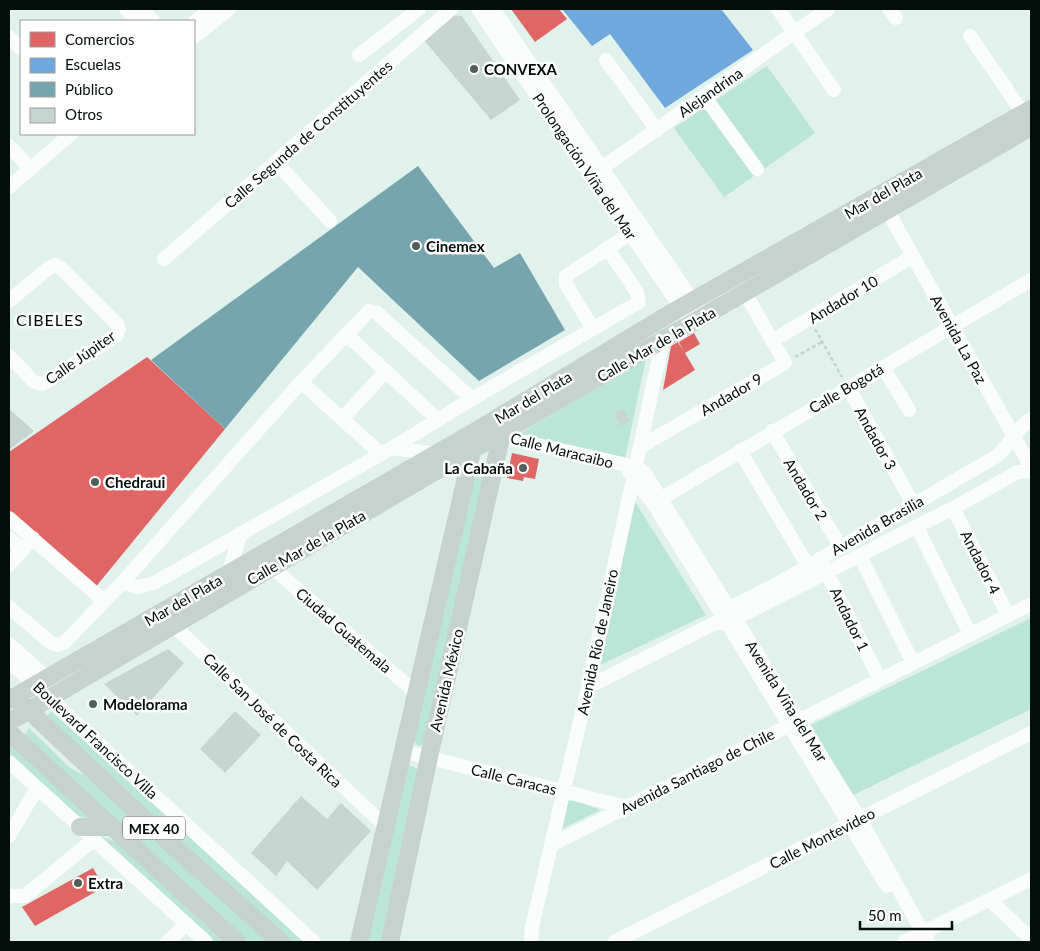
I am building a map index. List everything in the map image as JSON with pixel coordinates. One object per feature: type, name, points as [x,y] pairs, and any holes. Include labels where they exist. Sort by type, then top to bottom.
[{"type":"main road","name":"Calle Mar de la Plata","points":[[498,426],[663,340],[888,210],[1029,116]]},
{"type":"main road","name":"Mar del Plata","points":[[44,687],[167,619],[222,578],[442,450],[474,441],[688,304],[1029,116]]},
{"type":"main road","name":"Avenida México","points":[[390,942],[429,757],[500,442],[498,426]]},
{"type":"main road","name":"Calle Mar de la Plata","points":[[167,619],[272,567],[474,441]]},
{"type":"main road","name":"Avenida México","points":[[359,942],[474,441]]},
{"type":"main road","points":[[11,696],[44,687]]},
{"type":"main road","points":[[9,722],[29,710],[44,687]]},
{"type":"main road","name":"Boulevard Francisco Villa","points":[[11,696],[29,710],[172,845],[281,942]]},
{"type":"main road","name":"MEX 40","points":[[9,732],[237,942]]},
{"type":"main road","points":[[80,827],[112,827]]},
{"type":"street","points":[[126,9],[136,20]]},
{"type":"street","points":[[142,9],[152,20]]},
{"type":"street","points":[[195,22],[211,9]]},
{"type":"street","points":[[195,36],[229,9]]},
{"type":"street","points":[[359,55],[419,9]]},
{"type":"street","points":[[428,9],[446,13]]},
{"type":"street","name":"Prolongación Viña del Mar","points":[[478,9],[597,171],[631,233],[688,304]]},
{"type":"street","name":"Prolongación Viña del Mar","points":[[493,9],[597,171],[698,320]]},
{"type":"street","points":[[778,9],[834,90]]},
{"type":"street","name":"Alejandrina","points":[[597,171],[828,9]]},
{"type":"street","name":"Calle Segunda de Constituyentes","points":[[164,259],[446,13]]},
{"type":"street","points":[[970,36],[1029,116]]},
{"type":"street","points":[[9,37],[20,48]]},
{"type":"street","points":[[606,60],[657,130]]},
{"type":"street","points":[[704,96],[757,169]]},
{"type":"street","points":[[9,187],[70,135]]},
{"type":"street","points":[[9,146],[30,168]]},
{"type":"street","points":[[276,162],[330,221]]},
{"type":"street","name":"Avenida La Paz","points":[[888,210],[1031,467]]},
{"type":"street","points":[[593,328],[565,280],[569,272],[631,233]]},
{"type":"street","points":[[122,582],[129,586],[146,586],[406,440],[640,300],[607,248]]},
{"type":"street","name":"Andador 10","points":[[772,341],[913,256]]},
{"type":"street","name":"Calle Júpiter","points":[[9,301],[50,267],[55,265],[61,268],[103,310],[119,330],[117,335],[46,383],[34,382],[9,356]]},
{"type":"street","name":"Calle Bogotá","points":[[662,498],[772,431],[1031,280]]},
{"type":"street","points":[[745,293],[785,363]]},
{"type":"street","points":[[9,607],[51,643],[58,645],[65,642],[104,602],[234,455],[365,314],[373,311],[377,313],[472,399]]},
{"type":"street","points":[[346,334],[438,420]]},
{"type":"street","name":"Avenida Río de Janeiro","points":[[531,942],[532,927],[588,687],[631,470],[640,447],[663,340]]},
{"type":"street","name":"Andador 9","points":[[640,447],[785,363]]},
{"type":"street","points":[[883,366],[908,410]]},
{"type":"street","points":[[342,419],[386,371]]},
{"type":"street","points":[[301,382],[342,419],[387,451],[442,450]]},
{"type":"street","name":"Andador 3","points":[[848,387],[913,504]]},
{"type":"street","name":"Avenida Brasilia","points":[[726,617],[840,546],[997,456],[1011,443],[1013,434],[1031,419]]},
{"type":"street","name":"Calle Maracaibo","points":[[498,426],[512,439],[631,470]]},
{"type":"street","name":"Andador 2","points":[[772,431],[840,546]]},
{"type":"street","points":[[406,440],[442,450]]},
{"type":"street","points":[[740,451],[808,566]]},
{"type":"street","name":"Avenida Viña del Mar","points":[[631,470],[644,472],[662,498],[726,617]]},
{"type":"street","name":"Avenida Viña del Mar","points":[[631,470],[794,722],[855,821],[918,939]]},
{"type":"street","name":"Avenida Brasilia","points":[[588,687],[726,617],[860,556],[1018,472],[1031,471]]},
{"type":"street","name":"Andador 4","points":[[953,508],[1008,615]]},
{"type":"street","points":[[9,518],[104,602]]},
{"type":"street","points":[[917,526],[970,634]]},
{"type":"street","points":[[222,578],[235,536]]},
{"type":"street","points":[[9,538],[22,550]]},
{"type":"street","points":[[9,565],[33,538]]},
{"type":"street","points":[[860,556],[913,663]]},
{"type":"street","name":"Andador 1","points":[[820,558],[880,680]]},
{"type":"street","name":"Ciudad Guatemala","points":[[272,567],[416,693]]},
{"type":"street","name":"Avenida Santiago de Chile","points":[[551,845],[1031,604]]},
{"type":"street","name":"Calle San José de Costa Rica","points":[[167,619],[385,826]]},
{"type":"street","points":[[9,644],[44,687]]},
{"type":"street","name":"Boulevard Francisco Villa","points":[[9,661],[44,687],[314,942]]},
{"type":"street","name":"Calle Montevideo","points":[[614,942],[1031,733]]},
{"type":"street","name":"Calle Caracas","points":[[402,751],[626,807]]},
{"type":"street","points":[[9,762],[206,942]]},
{"type":"street","points":[[9,836],[37,788]]},
{"type":"street","points":[[9,896],[25,896],[94,839]]},
{"type":"street","points":[[918,939],[1031,879]]},
{"type":"street","points":[[990,900],[1031,939]]},
{"type":"street","points":[[167,942],[187,924]]},
{"type":"path","points":[[810,319],[848,387]]},
{"type":"path","points":[[785,363],[822,342]]},
{"type":"green space","points":[[767,66],[815,133],[724,197],[674,128]]},
{"type":"green space","points":[[646,358],[625,459],[519,434]]},
{"type":"green space","points":[[483,465],[488,467],[423,745],[418,746],[412,739],[476,468]]},
{"type":"green space","points":[[634,500],[706,615],[594,668]]},
{"type":"green space","points":[[1031,618],[1031,709],[853,795],[811,725]]},
{"type":"green space","points":[[51,711],[304,942],[290,942],[46,719]]},
{"type":"green space","points":[[29,728],[69,767],[89,778],[272,942],[249,942],[225,922],[25,735]]},
{"type":"green space","points":[[9,743],[95,821],[76,815],[9,755]]},
{"type":"green space","points":[[408,765],[418,769],[384,942],[365,942]]},
{"type":"green space","points":[[564,796],[600,810],[556,832]]},
{"type":"green space","points":[[94,834],[117,842],[224,942],[213,942]]},
{"type":"building: Comercios","points":[[511,9],[559,9],[567,19],[535,42]]},
{"type":"building: Comercios","points":[[694,333],[700,344],[685,353],[695,370],[663,390],[671,346],[678,342],[683,351],[679,342]]},
{"type":"building: Comercios","name":"Chedraui","points":[[147,357],[225,429],[94,589],[9,511],[9,452]]},
{"type":"building: Comercios","name":"La Cabaña","points":[[512,453],[539,459],[535,479],[524,477],[523,481],[507,478]]},
{"type":"building: Comercios","points":[[93,868],[104,887],[35,926],[22,907]]},
{"type":"building: Escuelas","points":[[562,9],[721,9],[753,50],[665,108],[610,34],[592,46]]},
{"type":"building: Público","points":[[418,166],[494,268],[520,253],[565,330],[479,381],[358,267],[225,429],[151,360]]},
{"type":"building: Otros","name":"CONVEXA","points":[[450,15],[462,16],[520,100],[491,120],[423,39]]},
{"type":"building: Otros","points":[[9,409],[34,431],[9,450]]},
{"type":"building: Otros","points":[[623,409],[630,421],[621,426],[614,414]]},
{"type":"building: Otros","points":[[168,649],[184,663],[137,716],[104,684]]},
{"type":"building: Otros","points":[[235,711],[261,735],[225,773],[200,749]]},
{"type":"building: Otros","points":[[301,796],[327,819],[341,803],[371,831],[317,890],[287,861],[276,876],[251,853]]},
{"type":"place","name":"CONVEXA","points":[[474,69]]},
{"type":"place","name":"Cinemex","points":[[416,246]]},
{"type":"place","name":"La Cabaña","points":[[523,468]]},
{"type":"place","name":"Chedraui","points":[[95,482]]},
{"type":"place","name":"Modelorama","points":[[93,704]]},
{"type":"place","name":"Extra","points":[[78,883]]},
{"type":"district","name":"CIBELES","points":[[50,319]]}]
